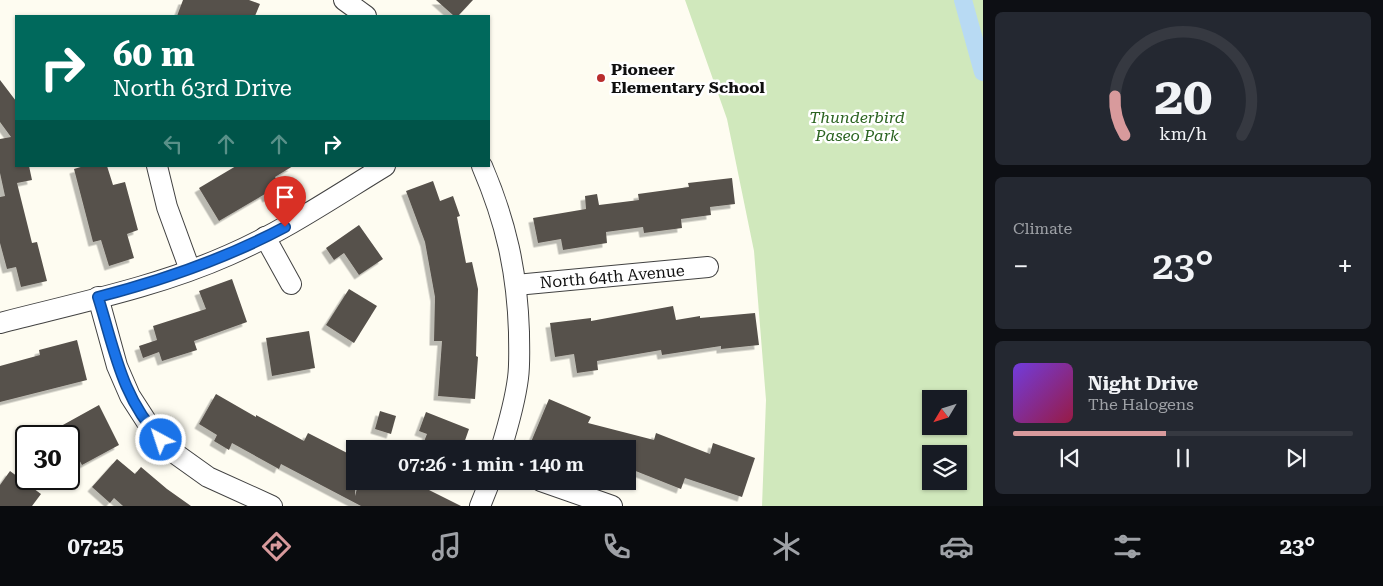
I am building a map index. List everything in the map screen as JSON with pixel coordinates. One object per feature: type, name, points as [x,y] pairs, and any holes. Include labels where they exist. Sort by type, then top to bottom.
[{"type":"street","points":[[344,0],[365,15]]},
{"type":"street","points":[[156,167],[167,208],[190,270]]},
{"type":"street","points":[[0,323],[154,282],[229,255],[265,237],[383,167]]},
{"type":"street","points":[[482,167],[496,200],[505,230],[514,266],[516,285],[519,339],[518,377],[504,440]]},
{"type":"street","points":[[265,237],[291,284]]},
{"type":"street","name":"North 64th Avenue","points":[[516,285],[708,267]]},
{"type":"street","points":[[98,297],[118,366],[130,396],[150,427],[173,452],[208,478],[272,506]]},
{"type":"street","points":[[480,506],[486,490]]},
{"type":"street","points":[[566,490],[612,506]]},
{"type":"green space","name":"Thunderbird Paseo Park","points":[[685,0],[983,0],[983,506],[762,506],[766,400],[754,251],[727,119]]},
{"type":"building","points":[[183,0],[249,0],[260,4],[255,15],[177,15]]},
{"type":"building","points":[[436,0],[473,0],[459,15],[453,15]]},
{"type":"building","points":[[0,80],[15,100],[15,167],[29,167],[32,180],[17,183],[32,243],[37,242],[47,281],[21,287],[16,267],[7,269],[0,243],[0,197],[5,196],[0,173],[0,139],[11,137],[0,122]]},
{"type":"building","points":[[81,167],[107,167],[113,185],[125,182],[138,230],[127,234],[134,258],[109,266],[101,240],[93,242],[74,169]]},
{"type":"building","points":[[234,167],[291,167],[275,177],[282,189],[267,198],[265,194],[219,221],[199,188]]},
{"type":"building","points":[[732,178],[735,204],[710,207],[711,215],[681,219],[682,228],[644,233],[643,227],[606,232],[607,243],[563,250],[561,239],[538,243],[533,218],[586,209],[585,196],[597,194],[599,205],[639,200],[638,194],[689,187],[688,183]]},
{"type":"building","points":[[433,181],[440,201],[453,196],[460,216],[457,217],[466,263],[472,262],[478,289],[476,356],[478,357],[475,399],[438,396],[442,341],[434,341],[435,297],[425,242],[406,191]]},
{"type":"building","points":[[359,225],[383,259],[359,275],[344,253],[334,260],[326,248]]},
{"type":"building","points":[[232,279],[247,322],[194,341],[197,350],[162,361],[159,352],[143,358],[139,346],[157,340],[153,326],[206,309],[199,291]]},
{"type":"building","points":[[349,289],[377,306],[354,343],[326,325]]},
{"type":"building","points":[[673,306],[676,320],[700,316],[700,318],[755,313],[759,345],[721,349],[721,346],[662,355],[661,350],[597,361],[598,370],[577,373],[574,354],[555,357],[550,323],[591,318],[591,321]]},
{"type":"building","points":[[309,331],[315,368],[272,376],[266,338]]},
{"type":"building","points":[[77,340],[87,380],[0,402],[0,366],[40,355],[39,350]]},
{"type":"building","points":[[216,394],[304,441],[308,433],[346,452],[346,490],[355,490],[355,496],[357,490],[429,490],[461,506],[361,506],[281,464],[279,469],[232,443],[229,450],[214,441],[217,435],[199,424]]},
{"type":"building","points":[[549,399],[591,417],[588,423],[654,440],[656,433],[710,454],[713,443],[755,458],[742,497],[685,478],[681,489],[636,471],[636,440],[532,440]]},
{"type":"building","points":[[99,405],[119,445],[82,465],[80,462],[80,425],[63,425]]},
{"type":"building","points":[[380,411],[396,416],[391,434],[375,429]]},
{"type":"building","points":[[426,412],[469,429],[465,440],[425,440],[427,434],[419,431]]},
{"type":"building","points":[[117,459],[135,474],[141,467],[191,506],[123,506],[114,498],[110,503],[92,487]]},
{"type":"building","points":[[10,471],[15,475],[15,490],[36,490],[41,494],[32,506],[0,506],[0,485]]},
{"type":"waterway","points":[[963,0],[983,72]]},
{"type":"place","name":"Pioneer Elementary School","points":[[601,78]]},
{"type":"route","points":[[161,440],[150,427],[130,396],[118,366],[98,297],[162,280],[190,270],[229,255],[285,227]]}]
